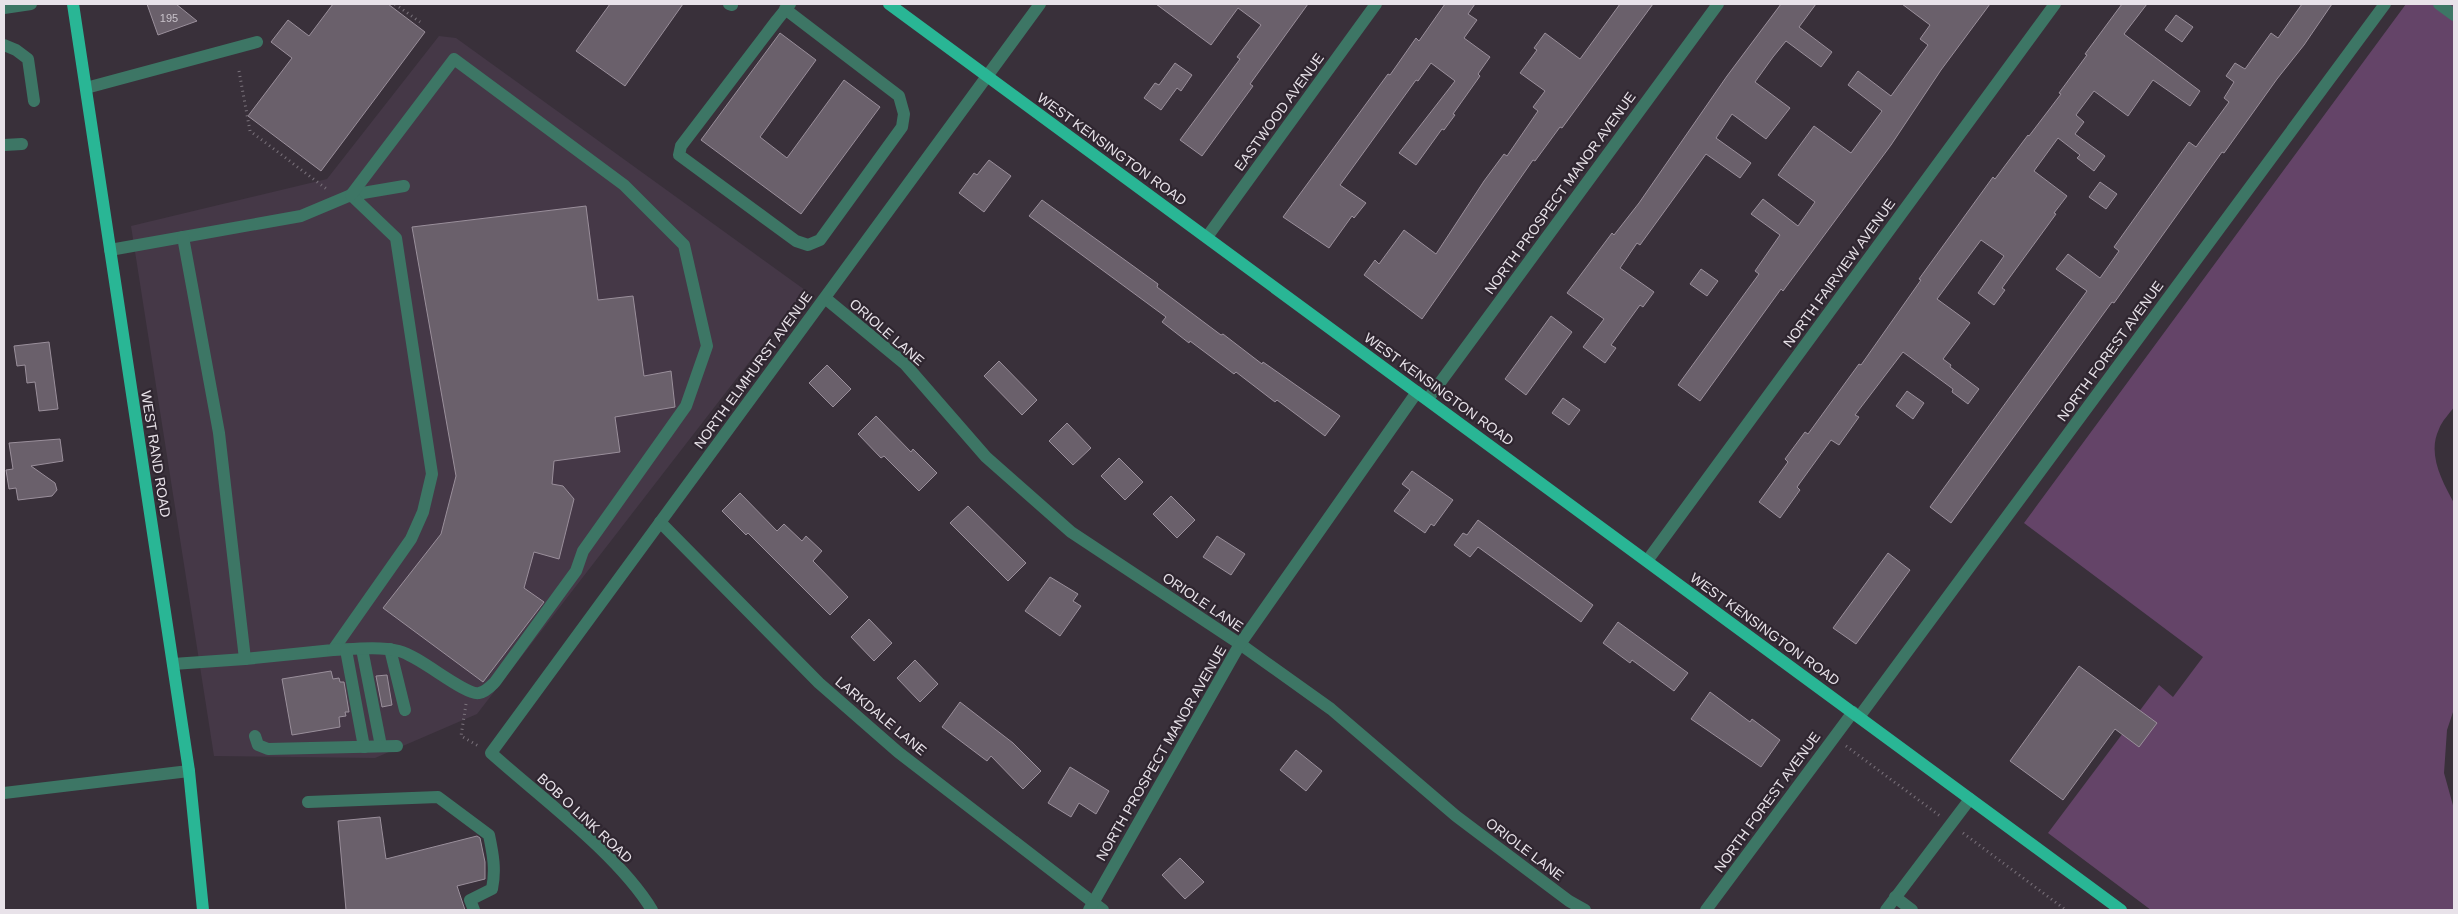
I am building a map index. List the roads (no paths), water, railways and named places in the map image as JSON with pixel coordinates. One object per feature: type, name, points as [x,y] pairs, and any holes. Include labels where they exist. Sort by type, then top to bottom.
[{"type":"main road","name":"WEST RAND ROAD","points":[[73,4],[189,772],[203,910]]},
{"type":"main road","name":"WEST KENSINGTON ROAD","points":[[889,4],[2121,910]]},
{"type":"street","points":[[4,8],[32,4]]},
{"type":"street","name":"NORTH ELMHURST AVENUE","points":[[491,753],[1040,4]]},
{"type":"street","name":"EASTWOOD AVENUE","points":[[1207,237],[1376,4]]},
{"type":"street","name":"NORTH PROSPECT MANOR AVENUE","points":[[1428,400],[1718,4]]},
{"type":"street","name":"NORTH FAIRVIEW AVENUE","points":[[1647,561],[2055,4]]},
{"type":"street","name":"NORTH FOREST AVENUE","points":[[1706,910],[1856,714],[2385,4]]},
{"type":"street","points":[[2439,4],[2454,15]]},
{"type":"street","points":[[787,7],[899,96],[904,114],[902,127],[820,240],[808,245],[796,242],[679,155],[681,146],[787,7]]},
{"type":"street","points":[[86,88],[257,42]]},
{"type":"street","points":[[4,45],[16,50],[28,59],[34,101]]},
{"type":"street","points":[[173,664],[340,650],[390,649],[418,658],[468,691],[478,693],[495,682],[576,572],[583,551],[686,406],[707,346],[684,245],[624,185],[454,59],[346,197]]},
{"type":"street","points":[[4,145],[22,144]]},
{"type":"street","points":[[110,250],[302,216],[346,197],[404,186]]},
{"type":"street","points":[[346,197],[396,238],[432,474],[423,512],[411,539],[340,650],[364,747]]},
{"type":"street","points":[[183,237],[219,433],[245,659]]},
{"type":"street","name":"ORIOLE LANE","points":[[825,298],[905,364],[986,457],[1071,532],[1240,644],[1330,709],[1456,816],[1569,901],[1585,910]]},
{"type":"street","name":"NORTH PROSPECT MANOR AVENUE","points":[[1095,908],[1240,644],[1417,392]]},
{"type":"street","name":"LARKDALE LANE","points":[[660,522],[819,683],[898,752],[1095,908]]},
{"type":"street","points":[[390,649],[405,710]]},
{"type":"street","points":[[362,650],[381,746]]},
{"type":"street","points":[[255,736],[258,745],[268,749],[396,746]]},
{"type":"street","name":"BOB O LINK ROAD","points":[[491,753],[600,849],[641,892],[652,910]]},
{"type":"street","points":[[4,793],[189,772]]},
{"type":"street","points":[[308,802],[438,797],[489,835],[495,864],[492,889],[470,900],[474,910]]},
{"type":"street","points":[[1886,910],[1970,799]]},
{"type":"street","points":[[1895,897],[1912,910]]}]
